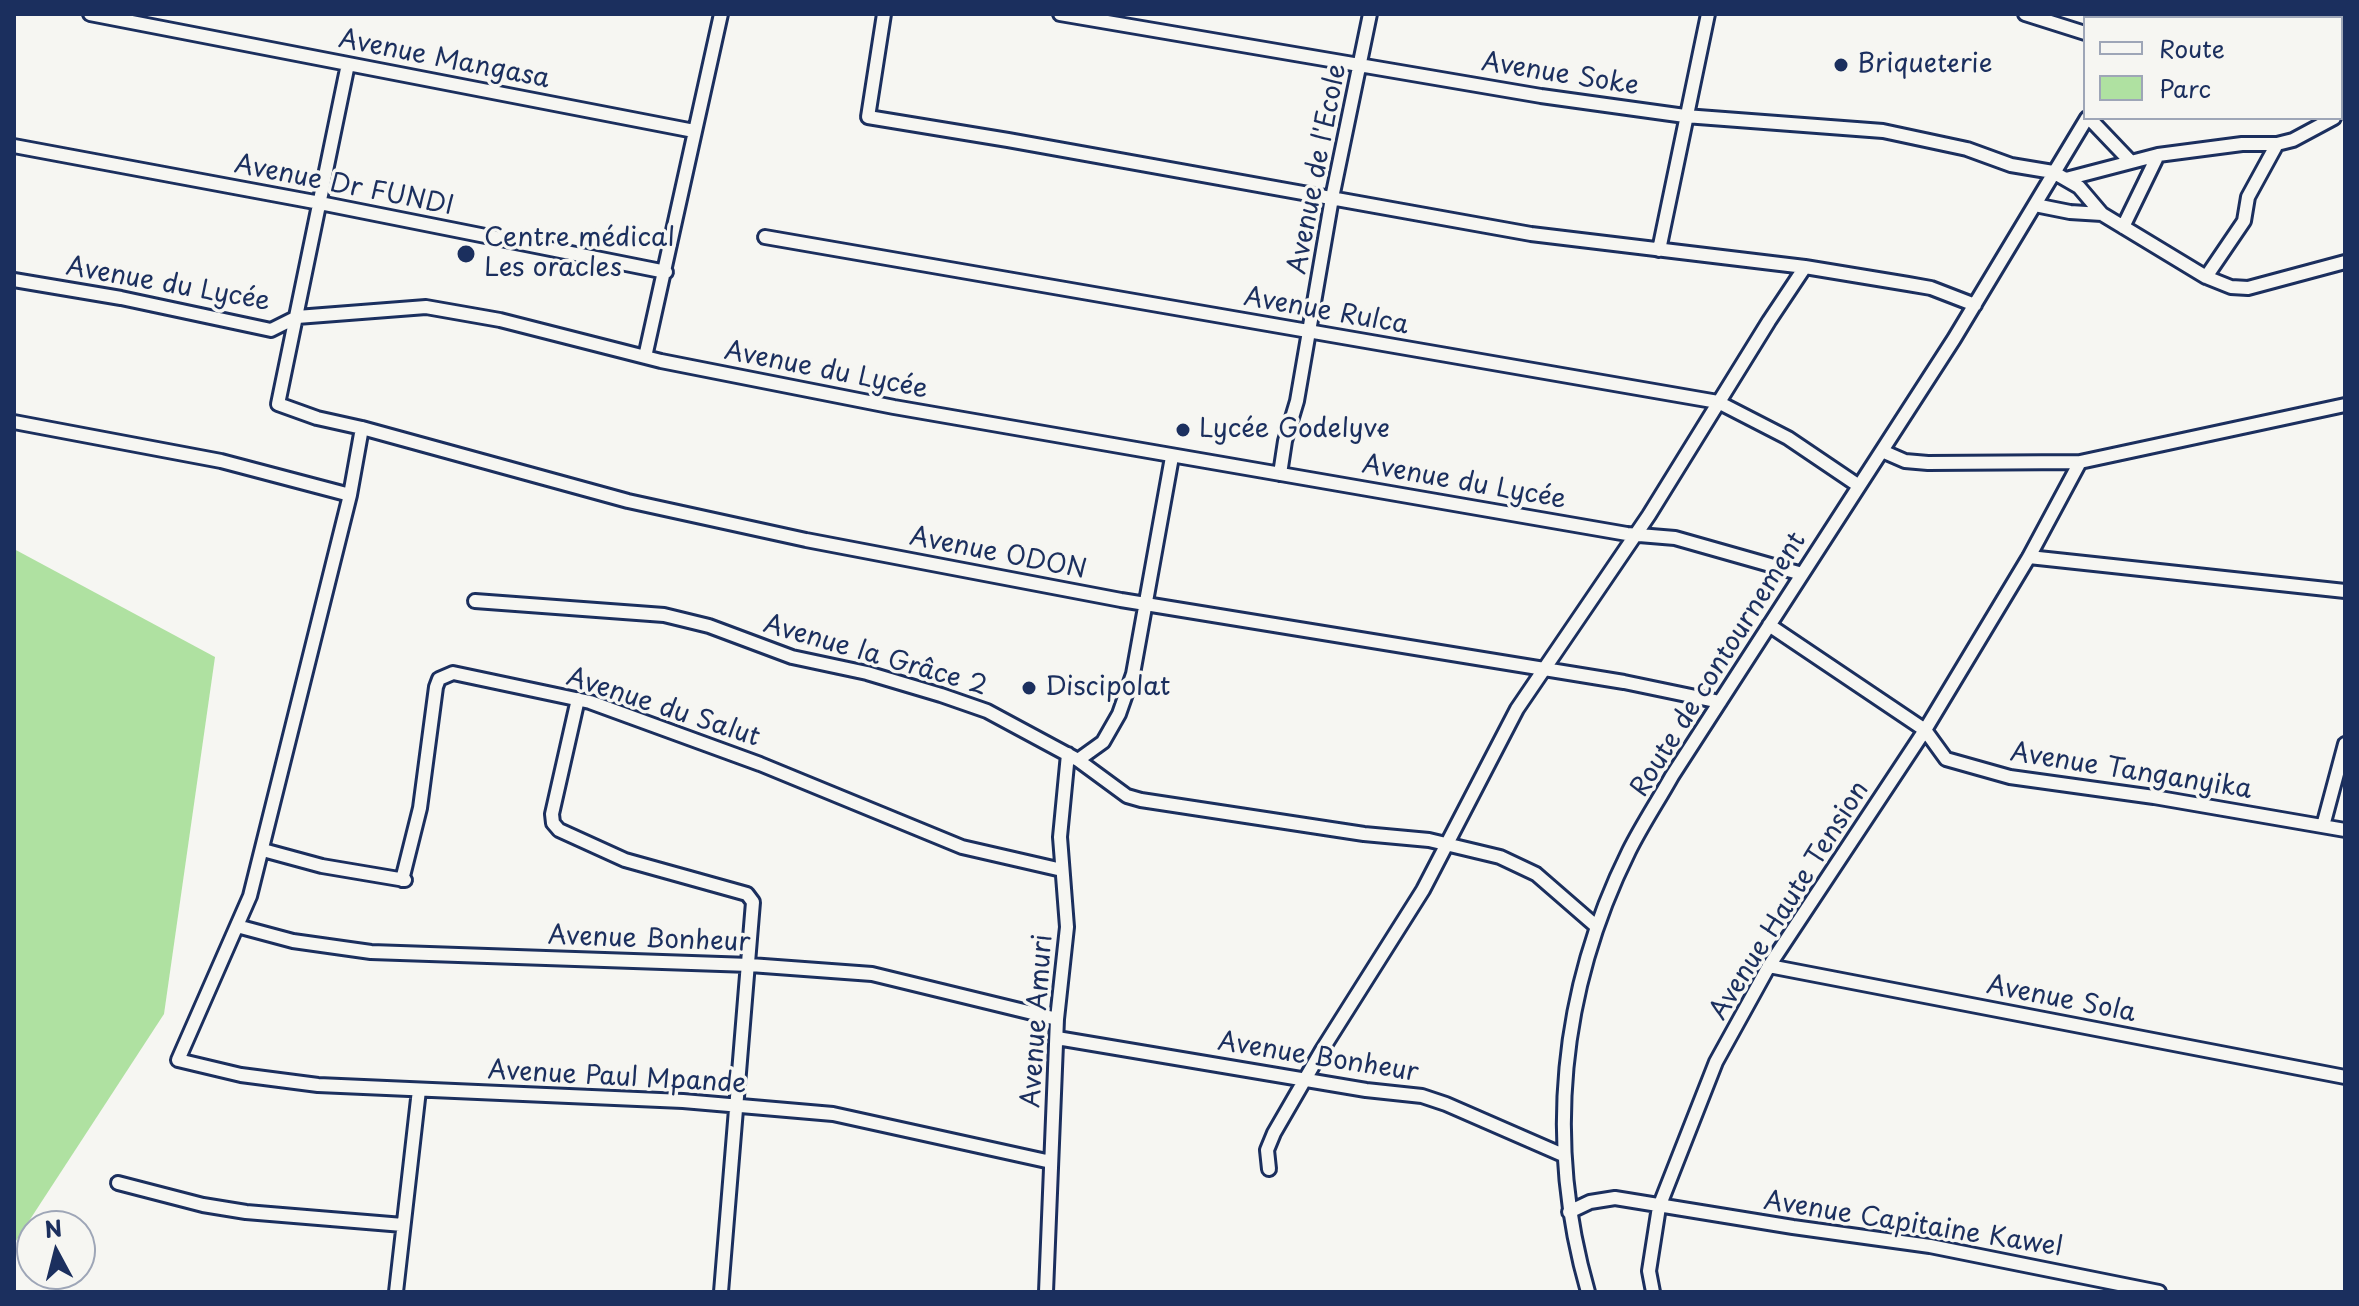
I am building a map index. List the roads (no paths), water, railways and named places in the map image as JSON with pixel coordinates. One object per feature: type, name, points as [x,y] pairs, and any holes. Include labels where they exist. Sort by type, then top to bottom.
[{"type":"street","name":"Avenue Mangasa","points":[[90,14],[694,131]]},
{"type":"street","points":[[171,30],[174,14]]},
{"type":"street","points":[[645,357],[721,14]]},
{"type":"street","points":[[884,14],[868,117],[1531,234],[1805,267],[1931,288],[1975,305]]},
{"type":"street","name":"Avenue Soke","points":[[1060,14],[1541,96],[1685,116],[1883,131],[1967,149],[2011,165],[2053,172],[2079,187],[2102,214]]},
{"type":"street","name":"Avenue de l'Ecole","points":[[1280,474],[1285,441],[1297,401],[1332,198],[1370,14]]},
{"type":"street","points":[[1659,250],[1708,14]]},
{"type":"street","points":[[2025,14],[2083,32]]},
{"type":"street","points":[[297,317],[348,64]]},
{"type":"street","name":"Route de contournement","points":[[1588,1292],[1569,1212],[1563,1155],[1566,1068],[1573,1012],[1597,927],[1629,852],[1672,776],[1975,305],[2087,120]]},
{"type":"street","points":[[2090,120],[2131,162]]},
{"type":"street","points":[[2066,179],[2158,155],[2242,144],[2277,144],[2293,140],[2330,120]]},
{"type":"street","points":[[2206,277],[2244,221],[2248,197],[2277,144]]},
{"type":"street","name":"Avenue Dr FUNDI","points":[[14,146],[666,272]]},
{"type":"street","points":[[2123,227],[2158,155]]},
{"type":"street","points":[[2035,205],[2102,214],[2206,277],[2231,287],[2248,288],[2345,262]]},
{"type":"street","name":"Avenue Rulca","points":[[765,237],[1718,402],[1788,438],[1859,486]]},
{"type":"street","points":[[1269,1169],[1267,1150],[1304,1080],[1423,890],[1517,709],[1635,535],[1805,267]]},
{"type":"street","name":"Avenue du Lycée","points":[[14,280],[121,298],[271,330],[297,317],[426,307],[500,320],[645,357],[894,407],[1635,535],[1675,538],[1802,574]]},
{"type":"street","name":"Avenue ODON","points":[[297,317],[278,404],[317,418],[628,501],[806,540],[1146,604],[1544,669],[1720,702]]},
{"type":"street","points":[[1882,451],[1905,461],[1928,463],[2080,462],[2345,405]]},
{"type":"street","points":[[14,422],[221,461],[350,495]]},
{"type":"street","points":[[237,926],[250,896],[263,850],[350,495],[362,428]]},
{"type":"street","points":[[1073,757],[1103,742],[1119,714],[1133,674],[1172,457]]},
{"type":"street","name":"Avenue Haute Tension","points":[[1653,1292],[1649,1271],[1659,1207],[1716,1062],[1769,966],[1925,730],[2029,557],[2080,462]]},
{"type":"street","points":[[2029,557],[2345,591]]},
{"type":"street","name":"Avenue la Grâce 2","points":[[475,601],[664,615],[709,626],[773,651],[867,673],[987,711],[1073,757],[1127,796],[1364,834],[1429,840],[1500,857],[1536,874],[1597,927]]},
{"type":"street","name":"Avenue Tanganyika","points":[[1769,625],[1925,730],[1946,759],[2010,777],[2154,797],[2345,830]]},
{"type":"street","name":"Avenue du Salut","points":[[263,850],[322,866],[404,880],[420,808],[439,679],[453,673],[578,699],[760,764],[962,847],[1062,870]]},
{"type":"street","points":[[578,699],[552,814],[553,823],[569,836],[625,860],[747,894],[753,902],[721,1292]]},
{"type":"street","points":[[2323,826],[2345,744]]},
{"type":"street","name":"Avenue Amuri","points":[[1046,1292],[1057,1019],[1067,927],[1062,870],[1062,803],[1073,757]]},
{"type":"street","name":"Avenue Bonheur","points":[[237,926],[293,941],[371,952],[750,965],[872,974],[1057,1019]]},
{"type":"street","name":"Avenue Paul Mpande","points":[[237,926],[178,1060],[281,1081],[683,1101],[833,1114],[1051,1162]]},
{"type":"street","name":"Avenue Sola","points":[[1769,966],[2345,1077]]},
{"type":"street","name":"Avenue Bonheur","points":[[1057,1038],[1304,1080],[1422,1096],[1563,1155]]},
{"type":"street","points":[[396,1292],[419,1090]]},
{"type":"street","points":[[118,1183],[203,1205],[246,1212],[403,1225]]},
{"type":"street","points":[[1569,1212],[1604,1198],[1659,1207]]},
{"type":"street","name":"Avenue Capitaine Kawel","points":[[1659,1207],[1930,1246],[2159,1292]]},
{"type":"place","name":"Briqueterie","points":[[1841,65]]},
{"type":"place","name":"Centre médical Les oracles","points":[[466,254]]},
{"type":"place","name":"Lycée Godelyve","points":[[1183,430]]},
{"type":"place","name":"Discipolat","points":[[1029,688]]}]
